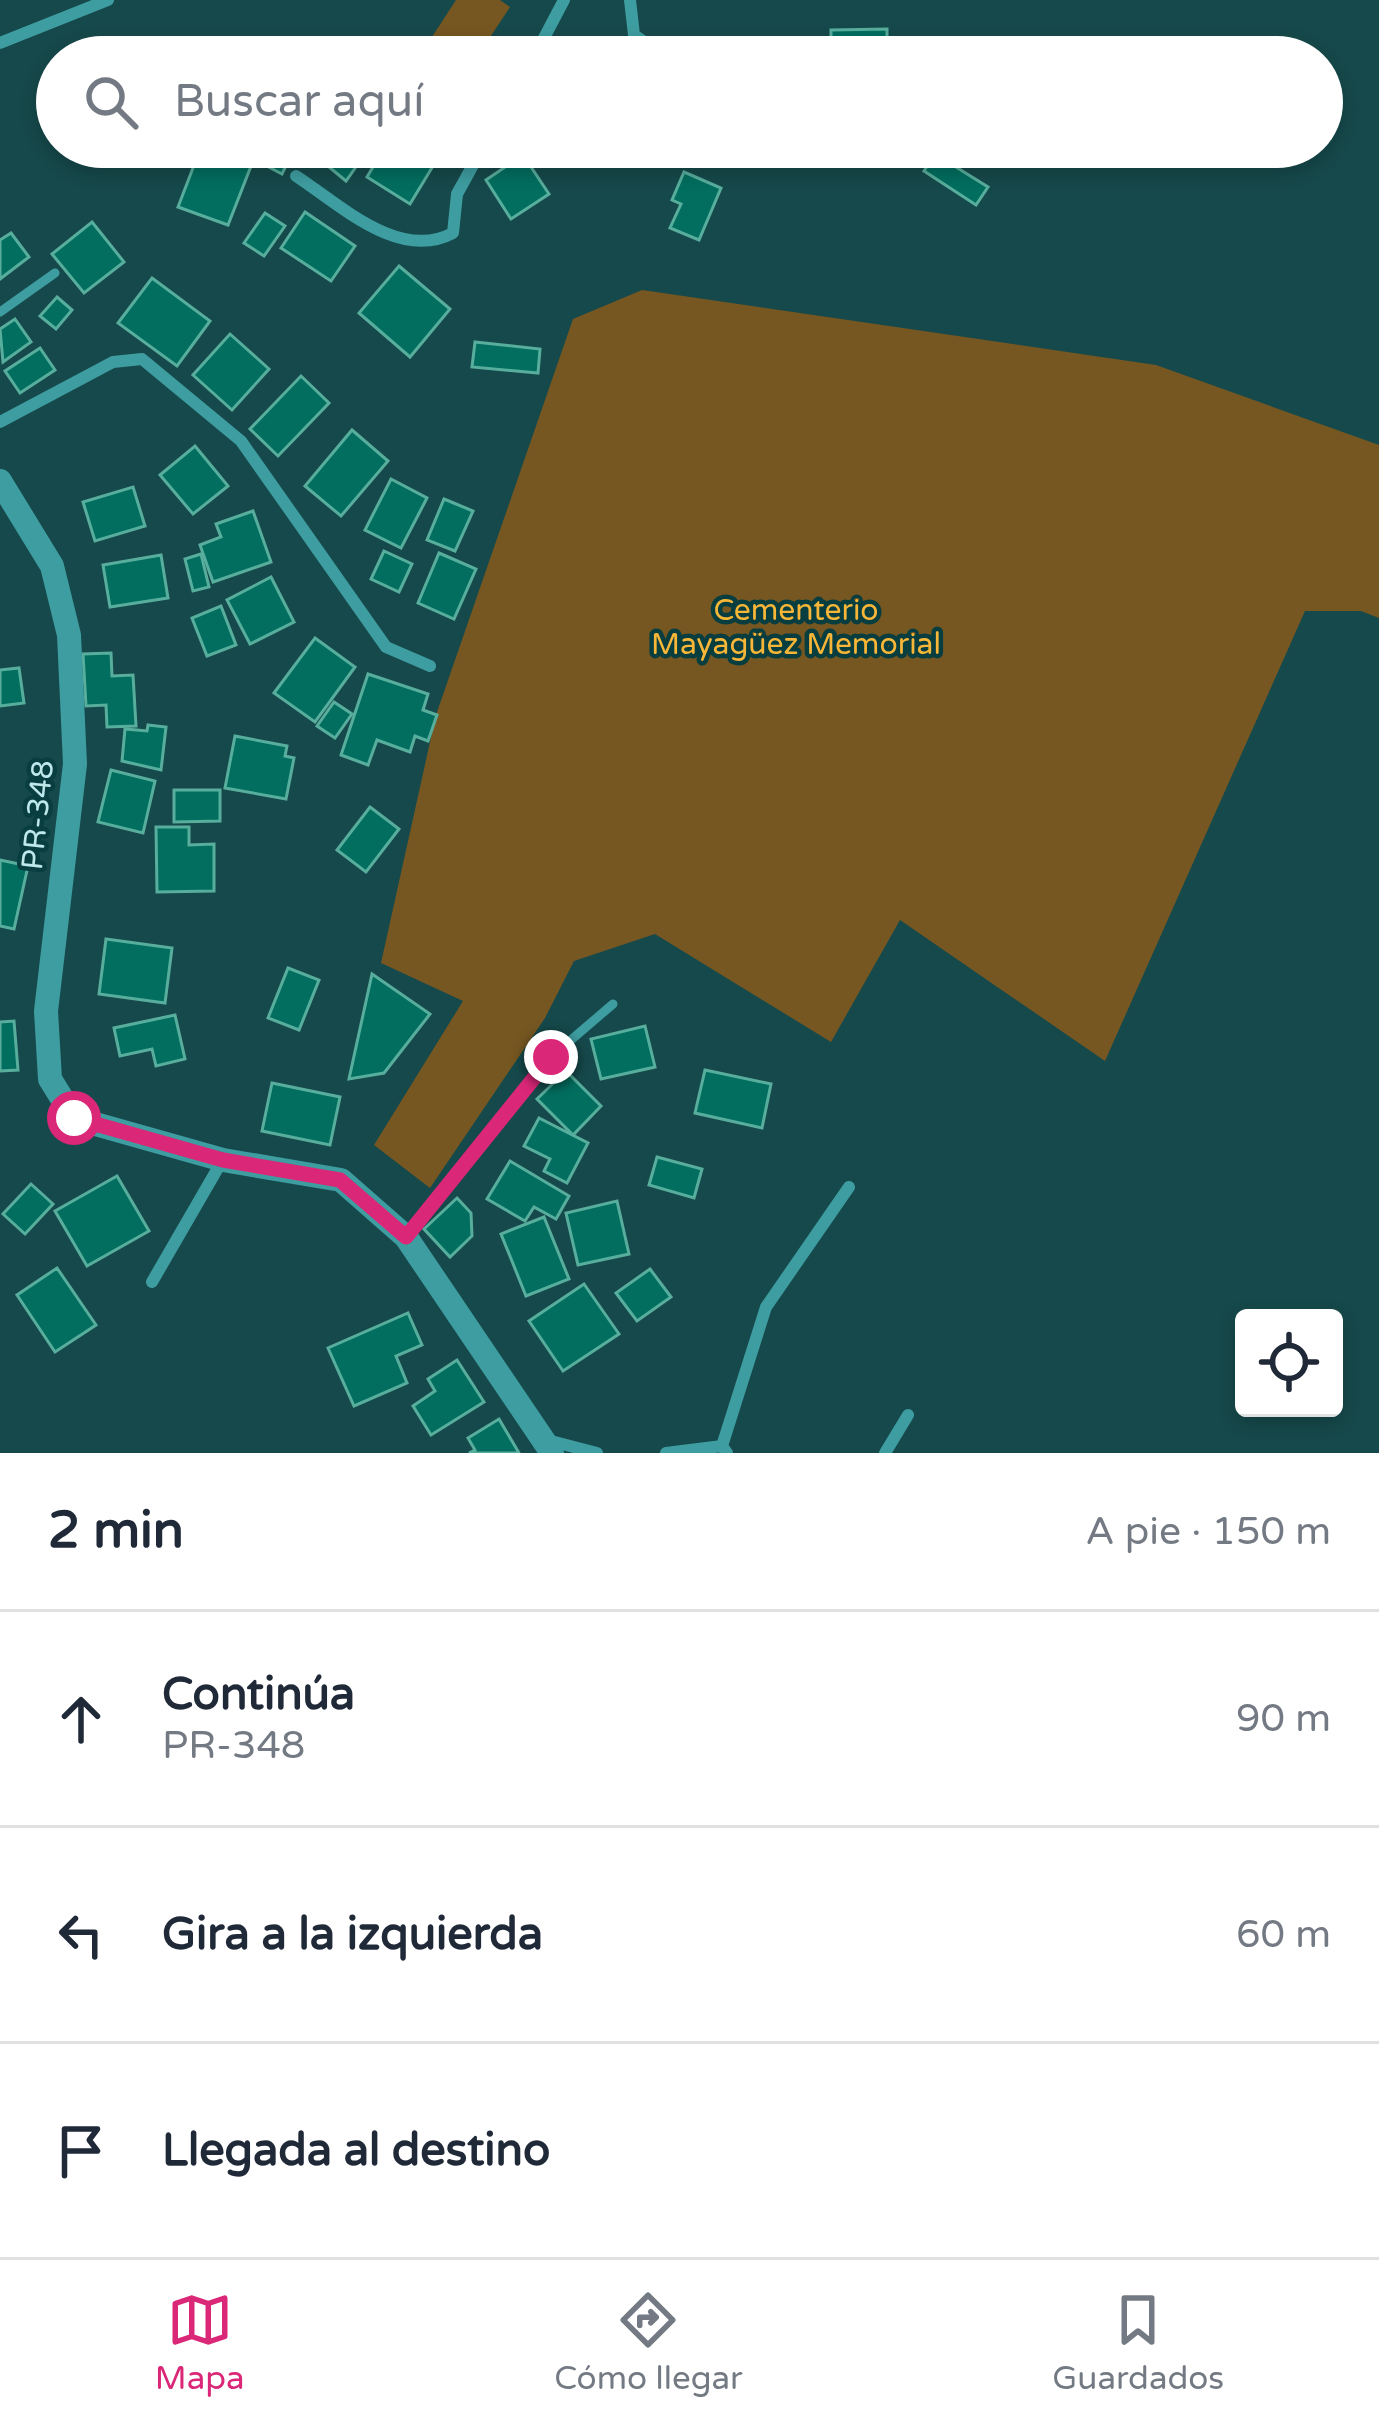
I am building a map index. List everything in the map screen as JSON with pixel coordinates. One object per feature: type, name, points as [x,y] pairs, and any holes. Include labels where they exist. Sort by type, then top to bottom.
[{"type":"street","points":[[0,43],[108,0]]},
{"type":"street","points":[[545,36],[564,0]]},
{"type":"street","points":[[630,0],[635,36]]},
{"type":"street","points":[[296,176],[388,236],[440,240],[452,233],[457,194],[471,168]]},
{"type":"street","points":[[0,422],[113,362],[142,359],[241,441],[386,647],[430,666]]},
{"type":"street","name":"PR-348","points":[[0,481],[52,566],[69,635],[76,764],[46,1011],[50,1079],[74,1118],[223,1160],[340,1180],[406,1237],[549,1446]]},
{"type":"street","points":[[152,1282],[223,1160]]},
{"type":"street","points":[[666,1453],[724,1450],[766,1307],[849,1186]]},
{"type":"street","points":[[885,1453],[908,1415]]},
{"type":"street","points":[[549,1446],[597,1453]]},
{"type":"lane","points":[[0,312],[55,272]]},
{"type":"lane","points":[[406,1237],[551,1057],[613,1004]]},
{"type":"green space","points":[[456,0],[500,0],[510,7],[491,36],[433,36]]},
{"type":"green space","name":"Cementerio Mayagüez Memorial","points":[[642,290],[1156,365],[1379,445],[1379,618],[1361,611],[1305,611],[1105,1061],[900,920],[831,1042],[655,934],[574,961],[545,1018],[430,1188],[374,1145],[463,1001],[381,963],[436,715],[573,319]]},
{"type":"building","points":[[887,29],[887,36],[831,36],[831,30]]},
{"type":"building","points":[[193,168],[250,168],[228,225],[178,207]]},
{"type":"building","points":[[330,168],[355,168],[346,181]]},
{"type":"building","points":[[372,168],[432,168],[410,204],[367,177]]},
{"type":"building","points":[[504,168],[532,168],[549,194],[511,219],[486,180]]},
{"type":"building","points":[[957,168],[988,187],[976,205],[924,171]]},
{"type":"building","points":[[684,172],[721,188],[699,240],[670,228],[681,204],[672,200]]},
{"type":"building","points":[[305,212],[355,246],[331,281],[281,248]]},
{"type":"building","points":[[265,213],[285,226],[264,256],[244,243]]},
{"type":"building","points":[[92,222],[124,262],[84,293],[52,254]]},
{"type":"building","points":[[11,233],[29,257],[0,279],[0,240]]},
{"type":"building","points":[[399,266],[450,309],[410,357],[359,313]]},
{"type":"building","points":[[152,278],[210,321],[177,366],[118,323]]},
{"type":"building","points":[[57,297],[72,310],[56,329],[40,316]]},
{"type":"building","points":[[15,319],[31,342],[3,362],[0,329]]},
{"type":"building","points":[[230,334],[269,369],[232,410],[193,375]]},
{"type":"building","points":[[475,342],[540,349],[538,373],[472,367]]},
{"type":"building","points":[[40,348],[55,370],[20,393],[5,371]]},
{"type":"building","points":[[301,376],[329,403],[278,456],[250,429]]},
{"type":"building","points":[[352,430],[388,461],[341,516],[305,486]]},
{"type":"building","points":[[195,446],[228,486],[193,514],[160,475]]},
{"type":"building","points":[[391,479],[427,498],[401,548],[365,530]]},
{"type":"building","points":[[133,487],[145,526],[95,541],[83,502]]},
{"type":"building","points":[[444,499],[473,511],[455,551],[427,540]]},
{"type":"building","points":[[253,511],[271,562],[213,582],[200,545],[221,537],[216,524]]},
{"type":"building","points":[[384,551],[412,564],[399,592],[371,579]]},
{"type":"building","points":[[439,553],[476,569],[454,619],[418,603]]},
{"type":"building","points":[[201,554],[209,587],[193,591],[185,559]]},
{"type":"building","points":[[161,555],[168,598],[110,607],[103,565]]},
{"type":"building","points":[[271,577],[294,622],[250,644],[227,600]]},
{"type":"building","points":[[221,606],[236,645],[207,656],[192,618]]},
{"type":"building","points":[[315,638],[355,667],[315,722],[274,693]]},
{"type":"building","points":[[111,653],[112,676],[133,675],[136,726],[107,727],[106,705],[86,706],[83,654]]},
{"type":"building","points":[[19,668],[24,703],[0,706],[0,670]]},
{"type":"building","points":[[368,674],[428,694],[423,710],[437,715],[428,741],[415,736],[410,752],[377,740],[368,765],[341,755]]},
{"type":"building","points":[[334,702],[352,714],[335,738],[317,726]]},
{"type":"building","points":[[148,725],[166,727],[161,770],[122,761],[125,729],[147,731]]},
{"type":"building","points":[[235,736],[287,746],[285,756],[294,758],[286,799],[225,788]]},
{"type":"building","points":[[111,770],[155,781],[143,833],[98,822]]},
{"type":"building","points":[[174,790],[220,790],[220,821],[174,822]]},
{"type":"building","points":[[370,807],[399,829],[366,872],[337,850]]},
{"type":"building","points":[[156,827],[189,827],[189,845],[214,844],[214,891],[157,892]]},
{"type":"building","points":[[0,860],[28,866],[14,929],[0,926]]},
{"type":"building","points":[[106,939],[172,948],[165,1003],[99,994]]},
{"type":"building","points":[[288,968],[319,980],[299,1030],[268,1018]]},
{"type":"building","points":[[372,974],[430,1014],[384,1073],[349,1079]]},
{"type":"building","points":[[175,1015],[185,1059],[156,1066],[152,1049],[120,1056],[114,1028]]},
{"type":"building","points":[[14,1021],[18,1070],[0,1071],[0,1022]]},
{"type":"building","points":[[645,1026],[655,1067],[601,1079],[591,1039]]},
{"type":"building","points":[[705,1070],[771,1084],[762,1128],[695,1113]]},
{"type":"building","points":[[566,1071],[601,1106],[573,1135],[537,1099]]},
{"type":"building","points":[[272,1083],[340,1097],[330,1145],[262,1131]]},
{"type":"building","points":[[539,1118],[588,1143],[567,1183],[544,1171],[550,1159],[524,1146]]},
{"type":"building","points":[[657,1157],[702,1169],[694,1198],[649,1185]]},
{"type":"building","points":[[510,1161],[569,1196],[556,1219],[534,1207],[525,1221],[487,1199]]},
{"type":"building","points":[[117,1176],[149,1231],[87,1266],[55,1211]]},
{"type":"building","points":[[31,1184],[53,1204],[25,1234],[3,1214]]},
{"type":"building","points":[[457,1198],[471,1213],[472,1236],[450,1257],[424,1229]]},
{"type":"building","points":[[617,1201],[629,1254],[578,1265],[566,1213]]},
{"type":"building","points":[[544,1217],[569,1279],[526,1296],[501,1234]]},
{"type":"building","points":[[57,1268],[96,1325],[55,1352],[17,1295]]},
{"type":"building","points":[[650,1269],[671,1297],[637,1321],[616,1293]]},
{"type":"building","points":[[584,1284],[619,1334],[563,1371],[529,1321]]},
{"type":"building","points":[[408,1313],[422,1345],[396,1356],[407,1383],[354,1406],[328,1348]]},
{"type":"building","points":[[457,1360],[484,1402],[431,1435],[413,1406],[435,1391],[428,1379]]},
{"type":"building","points":[[499,1419],[519,1453],[469,1453],[475,1450],[468,1438]]},
{"type":"route","points":[[74,1118],[223,1160],[340,1180],[406,1237],[551,1057]]}]
